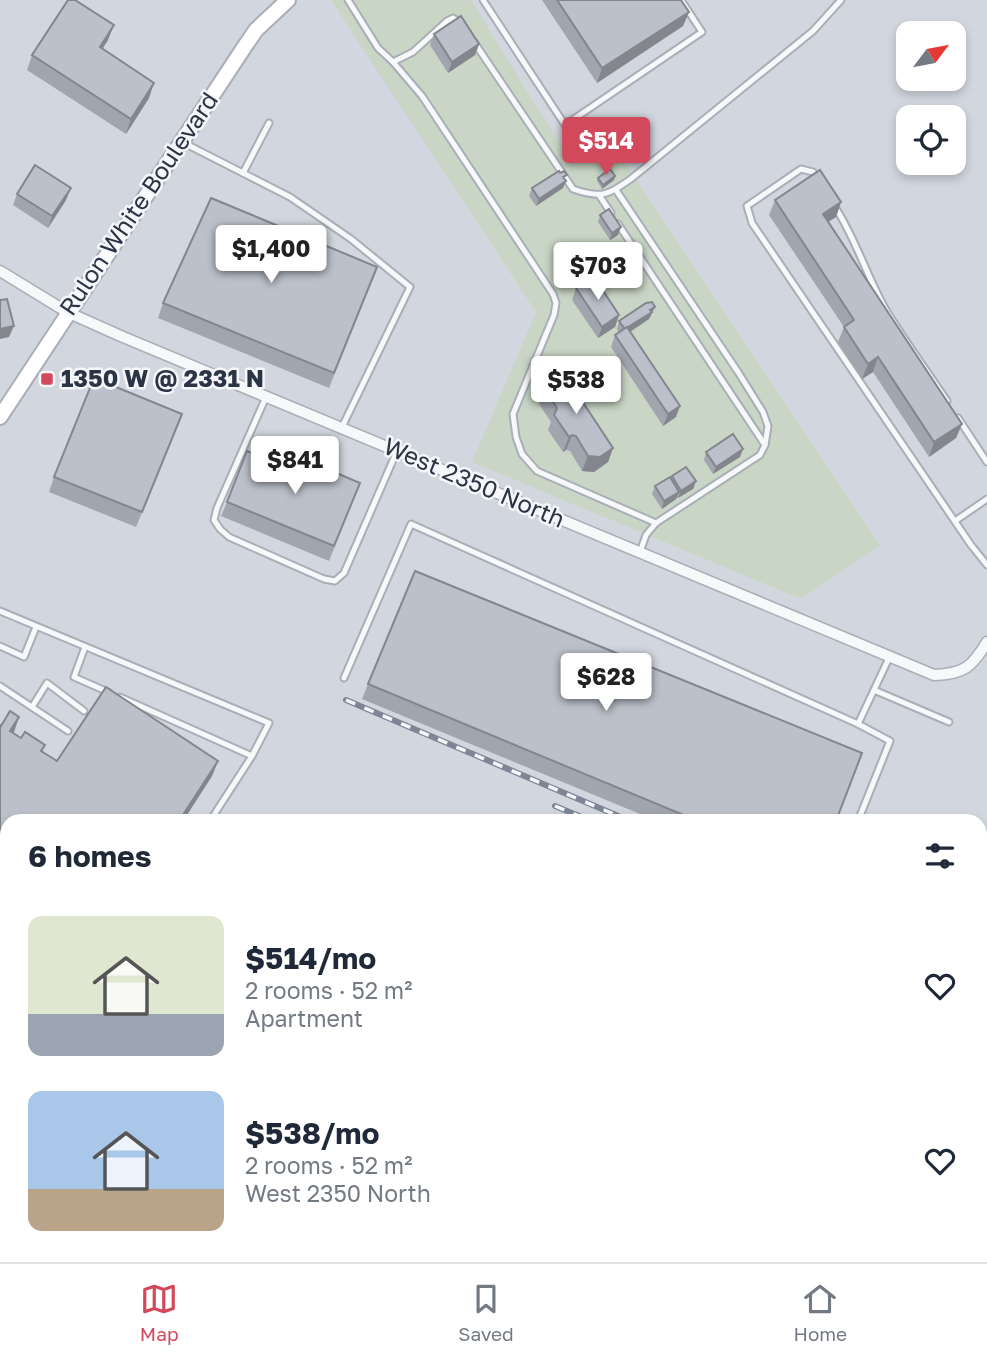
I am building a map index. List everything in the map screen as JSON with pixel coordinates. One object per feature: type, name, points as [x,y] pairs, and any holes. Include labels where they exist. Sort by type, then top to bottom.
[{"type":"street","name":"Rulon White Boulevard","points":[[0,416],[257,30],[288,0]]},
{"type":"street","name":"West 2350 North","points":[[0,271],[67,312],[934,675],[956,674],[975,662],[987,642]]},
{"type":"lane","points":[[348,0],[377,48],[422,96],[553,294],[556,303],[554,315],[513,414],[516,437],[522,454],[537,471],[656,523]]},
{"type":"lane","points":[[483,0],[565,125],[702,32],[681,0]]},
{"type":"lane","points":[[469,33],[573,189],[608,195],[813,31],[841,0]]},
{"type":"lane","points":[[393,62],[413,52],[453,18],[464,27]]},
{"type":"lane","points":[[243,173],[269,123]]},
{"type":"lane","points":[[181,141],[290,197],[331,225],[410,287],[342,428]]},
{"type":"lane","points":[[819,181],[813,172],[801,169],[747,205],[752,223],[954,521],[987,565]]},
{"type":"lane","points":[[616,190],[738,372],[763,412],[768,426],[760,456],[656,523],[646,535],[640,552]]},
{"type":"lane","points":[[599,195],[765,445]]},
{"type":"lane","points":[[831,201],[844,220],[886,310],[987,462]]},
{"type":"lane","points":[[267,396],[214,520],[229,537],[324,579],[335,581],[344,573],[397,451]]},
{"type":"lane","points":[[954,521],[987,499]]},
{"type":"lane","points":[[344,678],[411,524],[858,724],[890,741],[861,814]]},
{"type":"lane","points":[[0,611],[270,723],[215,814]]},
{"type":"lane","points":[[0,646],[24,657],[36,627]]},
{"type":"lane","points":[[85,647],[74,677],[252,756]]},
{"type":"lane","points":[[858,724],[889,658]]},
{"type":"lane","points":[[32,707],[47,683],[84,711]]},
{"type":"lane","points":[[0,686],[68,731]]},
{"type":"lane","points":[[874,690],[949,722]]},
{"type":"shaded area","points":[[0,0],[987,0],[987,814],[0,814]]},
{"type":"green space","points":[[331,0],[471,0],[559,143],[573,134],[620,155],[880,545],[801,599],[472,462],[536,312]]},
{"type":"building","points":[[68,0],[75,0],[114,25],[100,47],[154,83],[131,119],[32,55]]},
{"type":"building","points":[[557,0],[681,0],[689,12],[602,68]]},
{"type":"building","points":[[461,16],[479,44],[452,62],[434,34]]},
{"type":"building","points":[[35,165],[71,188],[52,216],[17,194]]},
{"type":"building","points":[[610,169],[615,176],[603,185],[598,178]]},
{"type":"building","points":[[820,170],[841,202],[823,214],[962,424],[934,442],[878,357],[868,364],[844,327],[854,320],[775,200]]},
{"type":"building","points":[[559,171],[564,171],[567,175],[563,177],[566,181],[539,199],[532,188]]},
{"type":"building","points":[[211,198],[377,267],[334,373],[163,303]]},
{"type":"building","points":[[609,209],[621,227],[612,233],[600,215]]},
{"type":"building","points":[[594,277],[619,315],[602,327],[576,288]]},
{"type":"building","points":[[7,299],[14,326],[0,329],[0,300]]},
{"type":"building","points":[[652,302],[655,307],[650,310],[652,312],[625,329],[619,321],[646,303]]},
{"type":"building","points":[[627,327],[680,406],[668,414],[615,335]]},
{"type":"building","points":[[561,369],[613,448],[600,457],[588,456],[576,436],[569,437],[554,415],[557,408],[545,389],[546,378]]},
{"type":"building","points":[[94,378],[182,414],[142,512],[54,477]]},
{"type":"building","points":[[733,434],[743,449],[716,467],[706,452]]},
{"type":"building","points":[[247,451],[299,472],[304,459],[360,483],[334,546],[227,502]]},
{"type":"building","points":[[686,467],[696,481],[681,491],[672,476]]},
{"type":"building","points":[[670,477],[679,492],[664,501],[655,486]]},
{"type":"building","points":[[415,571],[862,753],[839,814],[681,814],[368,684]]},
{"type":"building","points":[[106,687],[218,761],[184,814],[0,814],[0,725],[10,711],[19,717],[10,731],[21,738],[25,732],[45,745],[41,751],[57,761]]},
{"type":"railway","points":[[346,700],[614,814]]},
{"type":"railway","points":[[555,806],[574,814]]},
{"type":"place","name":"1350 W @ 2331 N","points":[[47,379]]}]
